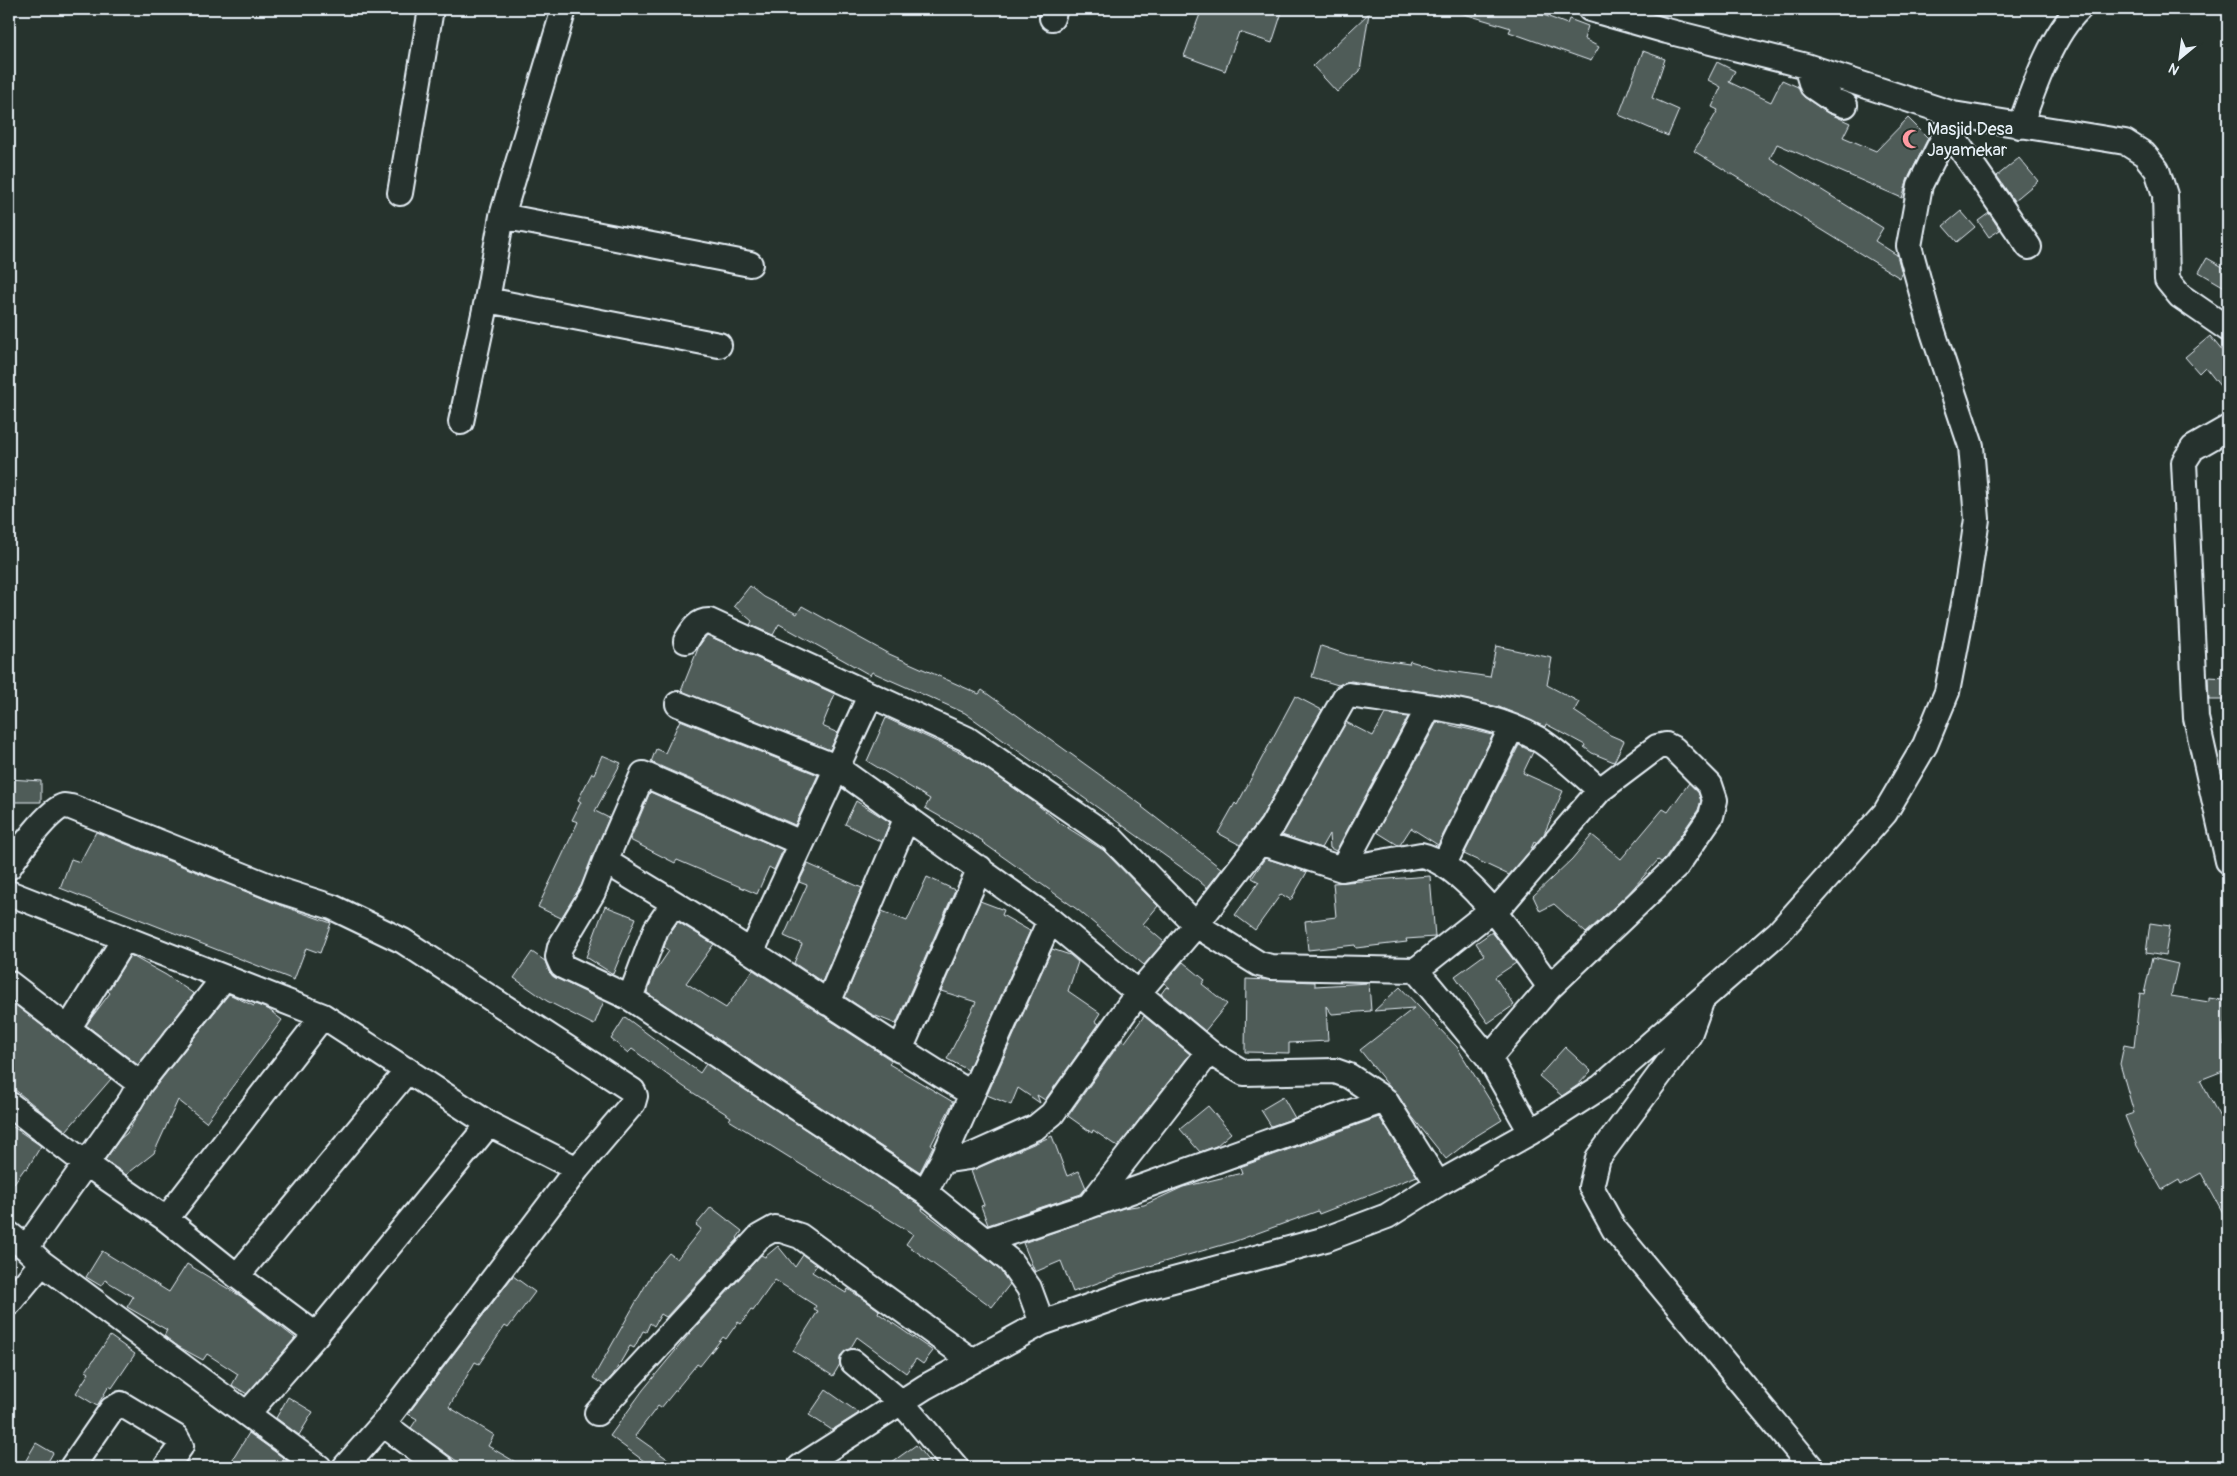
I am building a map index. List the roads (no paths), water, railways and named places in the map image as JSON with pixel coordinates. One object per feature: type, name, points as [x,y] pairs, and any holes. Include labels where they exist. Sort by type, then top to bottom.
[{"type":"street","points":[[400,193],[431,9]]},
{"type":"street","points":[[461,422],[487,300],[502,216],[564,9]]},
{"type":"street","points":[[1590,9],[1667,31],[1806,66],[1950,123],[2020,126],[2125,142],[2144,154],[2157,170],[2165,196],[2167,280],[2180,296],[2228,329]]},
{"type":"street","points":[[2020,126],[2043,65],[2072,16],[2079,9]]},
{"type":"street","points":[[1806,66],[1812,86],[1845,105]]},
{"type":"street","points":[[1950,123],[1953,137],[2029,247]]},
{"type":"street","points":[[800,1467],[878,1416],[971,1360],[1042,1323],[1136,1290],[1326,1239],[1387,1216],[1438,1184],[1531,1132],[1601,1088],[1779,932],[1885,813],[1925,745],[1947,692],[1966,593],[1977,519],[1971,446],[1931,326],[1909,246],[1920,185],[1950,123]]},
{"type":"street","points":[[502,216],[750,264]]},
{"type":"street","points":[[487,300],[719,345]]},
{"type":"street","points":[[2228,428],[2193,448],[2184,462],[2196,718],[2228,861]]},
{"type":"street","points":[[686,641],[698,624],[709,621],[870,696],[968,739],[1112,839],[1196,925],[1265,966],[1416,970],[1493,909],[1502,904],[1600,790],[1657,748],[1666,745],[1674,748],[1710,785],[1715,800],[1711,816],[1676,867],[1550,987],[1489,1058]]},
{"type":"street","points":[[942,1161],[970,1157],[1036,1127],[1052,1114],[1138,992],[1196,925],[1272,826],[1345,697],[1349,695],[1429,707],[1472,715],[1512,727],[1539,740],[1600,790]]},
{"type":"street","points":[[752,951],[870,696]]},
{"type":"street","points":[[678,704],[836,766],[1050,920],[1209,1052],[1244,1072],[1252,1074],[1279,1071],[1336,1071],[1349,1076],[1385,1100],[1438,1184]]},
{"type":"street","points":[[1342,870],[1429,707]]},
{"type":"street","points":[[1444,864],[1512,727]]},
{"type":"street","points":[[801,843],[643,774],[593,892],[560,947],[558,958],[562,966],[630,998],[925,1192],[987,1240],[1010,1261],[1029,1288],[1042,1323]]},
{"type":"street","points":[[9,867],[19,837],[63,806],[71,808],[282,892],[332,907],[403,941],[634,1092],[633,1103],[577,1169],[383,1424],[345,1467]]},
{"type":"street","points":[[828,1003],[907,817]]},
{"type":"street","points":[[1258,842],[1342,870],[1421,855],[1434,857],[1493,909],[1550,987]]},
{"type":"street","points":[[605,861],[752,951],[900,1050],[972,1094]]},
{"type":"street","points":[[900,1050],[980,868]]},
{"type":"street","points":[[9,893],[323,1016],[489,1124],[577,1169]]},
{"type":"street","points":[[630,998],[656,929],[674,903]]},
{"type":"street","points":[[925,1192],[942,1161],[1050,920]]},
{"type":"street","points":[[68,1029],[125,938]]},
{"type":"street","points":[[1416,970],[1489,1058],[1531,1132]]},
{"type":"street","points":[[9,1303],[25,1248],[131,1100],[140,1084],[224,978]]},
{"type":"street","points":[[9,983],[140,1084]]},
{"type":"street","points":[[1703,998],[1688,1035],[1598,1158],[1591,1187],[1614,1229],[1800,1464]]},
{"type":"street","points":[[166,1219],[323,1016]]},
{"type":"street","points":[[1089,1206],[1209,1052]]},
{"type":"street","points":[[237,1276],[408,1070]]},
{"type":"street","points":[[987,1240],[1089,1206],[1385,1100]]},
{"type":"street","points":[[9,1104],[85,1163],[166,1219],[237,1276],[316,1335]]},
{"type":"street","points":[[247,1414],[316,1335],[489,1124]]},
{"type":"street","points":[[597,1413],[759,1237],[775,1228],[800,1236],[971,1360]]},
{"type":"street","points":[[25,1248],[319,1467]]},
{"type":"street","points":[[854,1362],[902,1403],[956,1467]]},
{"type":"street","points":[[72,1467],[112,1409],[121,1404],[176,1436],[180,1446],[166,1467]]},
{"type":"street","points":[[383,1424],[441,1467]]},
{"type":"place","name":"Masjid Desa Jayamekar","points":[[1912,139]]}]
